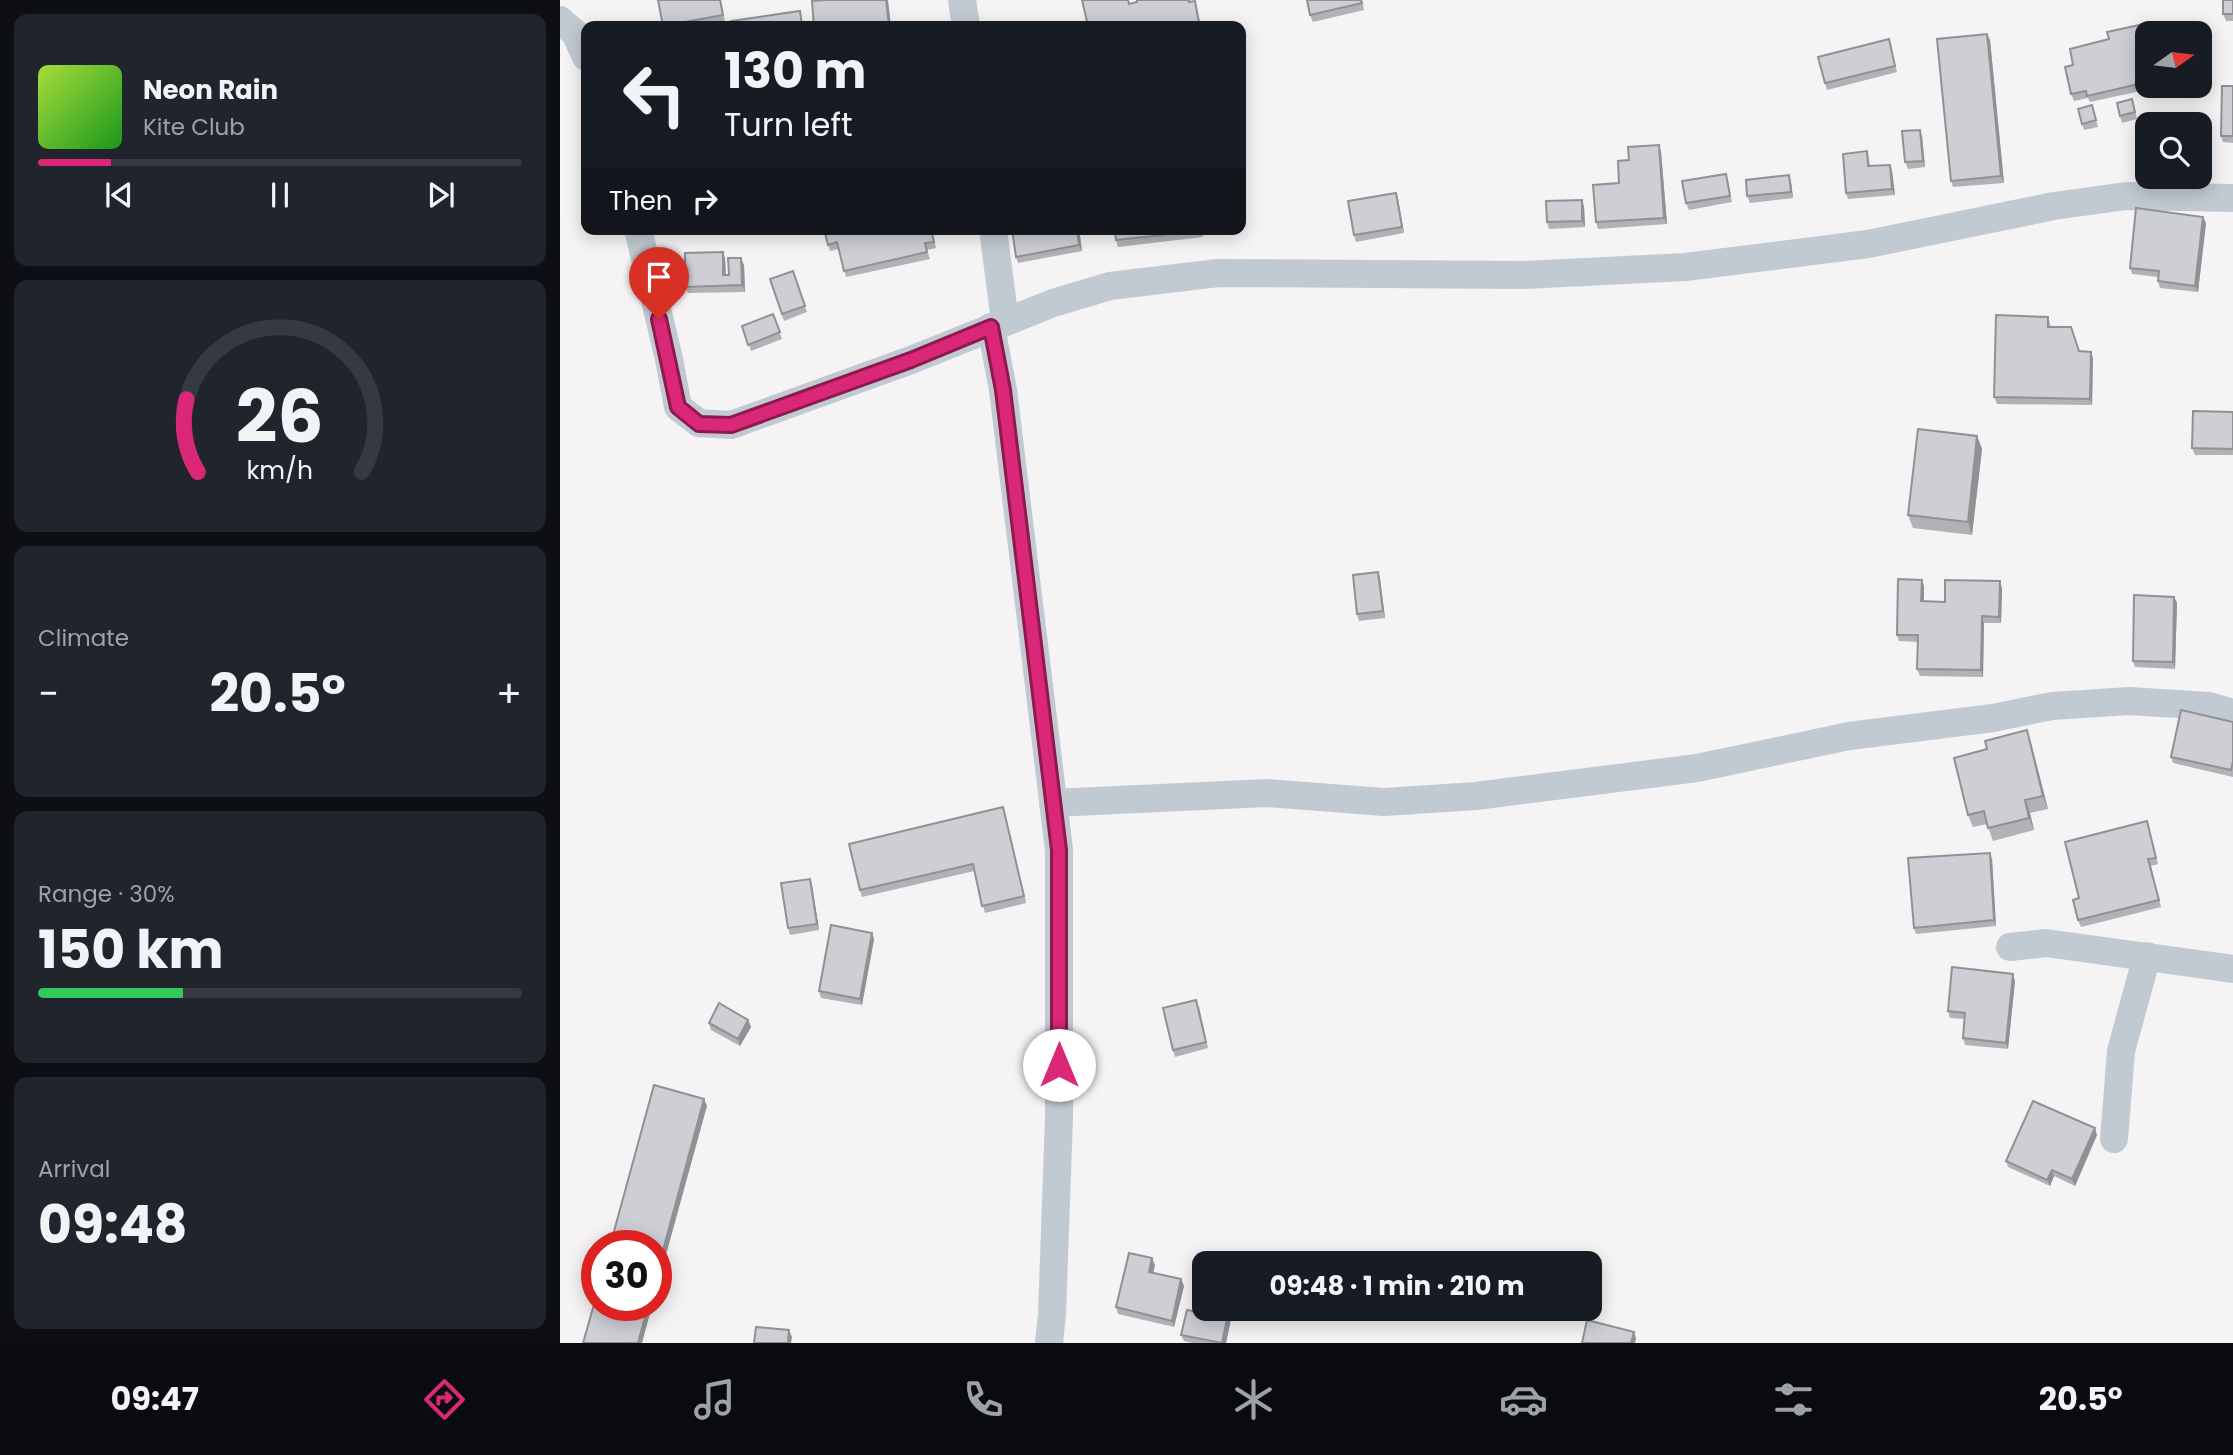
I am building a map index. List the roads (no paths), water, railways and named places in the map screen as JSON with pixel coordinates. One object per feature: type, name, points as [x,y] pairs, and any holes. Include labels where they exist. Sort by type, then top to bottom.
[{"type":"street","points":[[962,0],[965,21]]},
{"type":"street","points":[[560,20],[575,33],[581,46]]},
{"type":"street","points":[[639,235],[678,407],[699,424],[731,425],[911,360],[1053,303],[1110,286],[1218,273],[1524,275],[1685,267],[1868,244],[2054,206],[2126,197],[2233,198]]},
{"type":"street","points":[[993,235],[1003,390],[1059,850],[1059,1118],[1049,1343]]},
{"type":"street","points":[[1053,803],[1267,793],[1384,802],[1476,796],[1697,768],[1849,736],[1993,718],[2052,705],[2129,701],[2209,706],[2233,713]]},
{"type":"street","points":[[2010,947],[2046,943],[2233,969]]},
{"type":"street","points":[[2114,1139],[2121,1051],[2147,956]]}]
